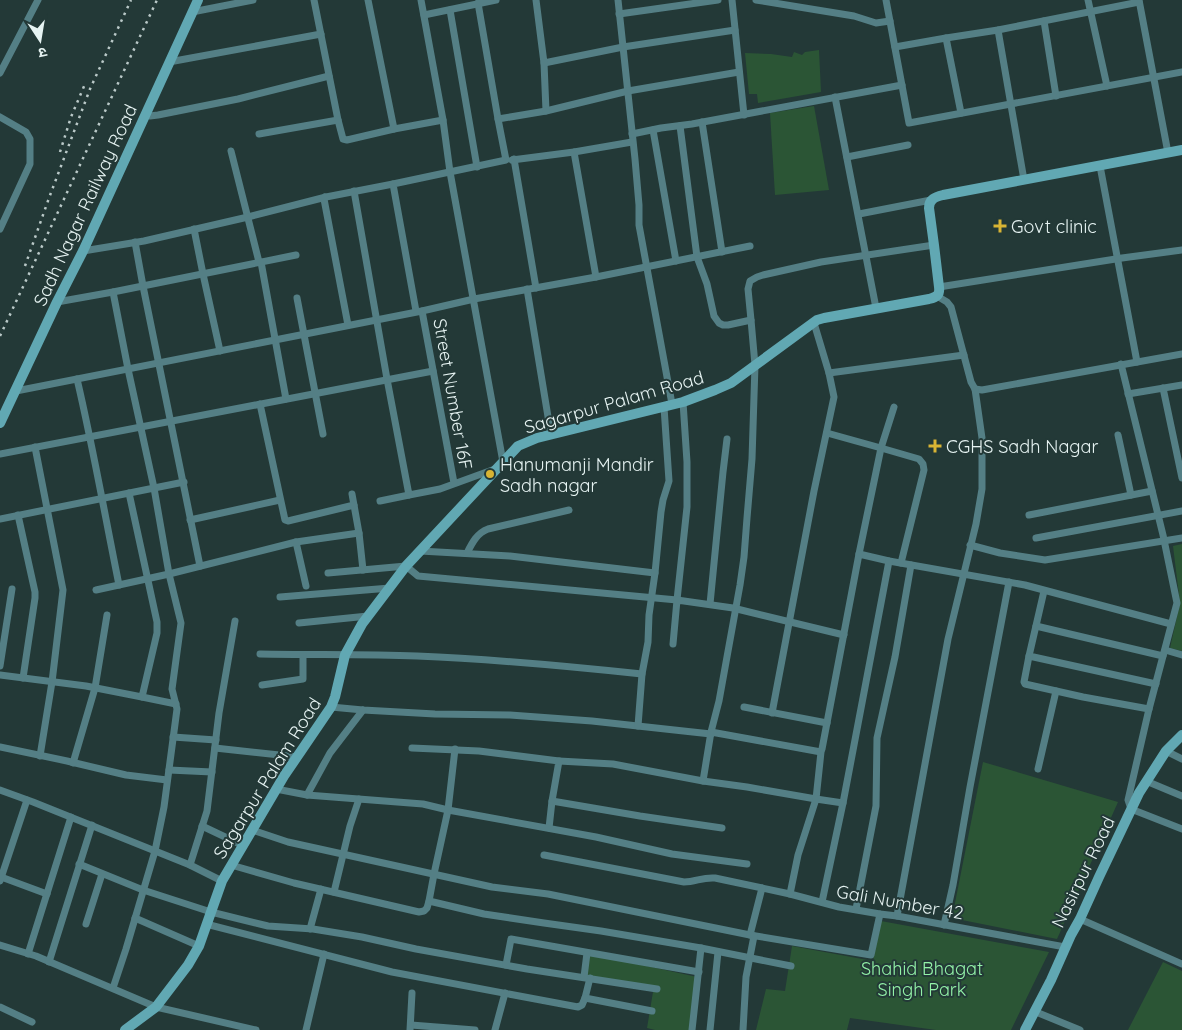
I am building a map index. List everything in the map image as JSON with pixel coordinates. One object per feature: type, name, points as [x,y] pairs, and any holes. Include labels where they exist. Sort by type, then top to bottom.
[{"type":"street","points":[[0,73],[38,0]]},
{"type":"street","name":"Sadh Nagar Railway Road","points":[[0,423],[83,251],[198,0]]},
{"type":"street","points":[[192,12],[253,0]]},
{"type":"street","points":[[314,0],[338,120],[342,137],[345,140],[443,120]]},
{"type":"street","points":[[368,0],[394,129]]},
{"type":"street","points":[[380,501],[430,492],[501,465],[474,299],[421,0]]},
{"type":"street","points":[[424,15],[496,0]]},
{"type":"street","points":[[536,0],[544,63],[546,111]]},
{"type":"street","points":[[618,0],[635,159],[639,225],[668,406],[669,481],[661,512],[648,642],[642,674],[638,726]]},
{"type":"street","points":[[619,14],[718,0]]},
{"type":"street","points":[[732,0],[744,114]]},
{"type":"street","points":[[756,0],[854,16],[876,23],[890,21]]},
{"type":"street","points":[[886,0],[909,123],[1182,72]]},
{"type":"street","points":[[1088,0],[1107,86]]},
{"type":"street","points":[[895,47],[998,30],[1139,1],[1168,153]]},
{"type":"street","points":[[478,4],[498,119],[510,160],[536,288]]},
{"type":"street","points":[[450,10],[477,166]]},
{"type":"street","points":[[1044,21],[1056,96]]},
{"type":"street","points":[[544,63],[735,30]]},
{"type":"street","points":[[998,30],[1024,180]]},
{"type":"street","points":[[169,62],[321,34]]},
{"type":"street","points":[[946,38],[961,113]]},
{"type":"street","points":[[498,119],[546,111],[628,90],[739,72]]},
{"type":"street","points":[[145,114],[150,116],[158,115],[229,101],[329,76]]},
{"type":"street","points":[[83,251],[135,242],[248,217],[325,197],[477,166],[574,152],[632,138],[653,130],[902,84]]},
{"type":"street","points":[[836,97],[876,308]]},
{"type":"street","points":[[0,117],[26,132],[30,141],[30,157],[27,170],[0,229]]},
{"type":"street","points":[[259,134],[338,120]]},
{"type":"street","points":[[702,122],[722,252]]},
{"type":"street","points":[[680,126],[697,257],[707,284],[714,316],[723,325],[751,320]]},
{"type":"street","points":[[653,130],[676,261]]},
{"type":"street","points":[[847,158],[908,145]]},
{"type":"street","points":[[859,214],[931,200],[943,195],[1182,150]]},
{"type":"street","points":[[231,151],[260,262],[286,399]]},
{"type":"street","points":[[574,152],[596,277]]},
{"type":"street","points":[[1100,166],[1137,362]]},
{"type":"street","name":"Street Number 16F","points":[[393,184],[433,371],[454,483]]},
{"type":"street","points":[[354,191],[408,495]]},
{"type":"street","points":[[325,197],[348,325]]},
{"type":"street","points":[[931,200],[928,208],[934,245],[935,294]]},
{"type":"street","points":[[194,229],[202,274],[220,350]]},
{"type":"street","points":[[135,242],[200,566]]},
{"type":"street","points":[[703,781],[744,557],[752,459],[755,365],[748,289],[750,281],[763,274],[821,262],[934,245]]},
{"type":"street","points":[[16,391],[750,246]]},
{"type":"street","points":[[935,294],[1118,259],[1182,250]]},
{"type":"street","points":[[57,302],[296,255]]},
{"type":"street","points":[[527,289],[552,435]]},
{"type":"street","points":[[113,292],[154,488],[169,574],[181,623],[172,689],[177,709],[164,807],[155,851],[113,988]]},
{"type":"street","points":[[897,916],[948,639],[976,524],[982,489],[982,438],[975,389],[971,382],[951,307],[935,294]]},
{"type":"street","name":"Sagarpur Palam Road","points":[[125,1030],[156,1007],[188,965],[199,946],[222,881],[276,789],[331,707],[345,655],[362,624],[406,566],[518,446],[537,438],[683,402],[724,386],[817,320],[935,294]]},
{"type":"street","points":[[297,298],[323,434]]},
{"type":"street","points":[[772,713],[814,491],[834,398],[829,373],[814,323]]},
{"type":"street","points":[[975,389],[982,390],[1182,354]]},
{"type":"street","points":[[829,373],[964,355]]},
{"type":"street","points":[[1121,364],[1165,542],[1177,603],[1128,793],[1128,800],[1131,809],[1182,829]]},
{"type":"street","points":[[0,454],[433,371]]},
{"type":"street","points":[[77,379],[119,585]]},
{"type":"street","points":[[1128,394],[1182,385]]},
{"type":"street","points":[[1164,388],[1182,478]]},
{"type":"street","points":[[673,644],[687,508],[687,462],[683,402]]},
{"type":"street","points":[[260,404],[286,521],[354,505]]},
{"type":"street","points":[[790,894],[798,855],[816,799],[821,752],[859,554],[882,448],[894,407]]},
{"type":"street","points":[[827,434],[882,448],[922,461],[924,467],[900,563]]},
{"type":"street","points":[[1118,435],[1131,495]]},
{"type":"street","points":[[710,604],[728,439]]},
{"type":"street","points":[[35,447],[63,590],[52,682],[40,756]]},
{"type":"street","points":[[0,519],[184,482]]},
{"type":"street","points":[[1029,515],[1152,491]]},
{"type":"street","points":[[129,493],[157,628],[142,697]]},
{"type":"street","points":[[352,494],[363,570]]},
{"type":"street","points":[[190,520],[280,500]]},
{"type":"street","points":[[467,553],[472,543],[483,531],[569,510]]},
{"type":"street","points":[[1036,538],[1182,511]]},
{"type":"street","points":[[18,515],[35,594],[23,678]]},
{"type":"street","points":[[96,590],[296,542],[359,533]]},
{"type":"street","points":[[970,546],[1045,560],[1182,538]]},
{"type":"street","points":[[296,542],[306,586]]},
{"type":"street","points":[[420,551],[510,556],[655,573]]},
{"type":"street","points":[[859,554],[1026,585],[1171,624]]},
{"type":"street","points":[[822,902],[843,803],[889,561]]},
{"type":"street","points":[[856,910],[876,806],[877,738],[895,657],[911,565]]},
{"type":"street","points":[[328,573],[406,566],[418,576],[710,604],[844,635]]},
{"type":"street","points":[[944,925],[1009,582]]},
{"type":"street","points":[[280,597],[390,588]]},
{"type":"street","points":[[0,666],[12,589]]},
{"type":"street","points":[[1044,591],[1024,684],[1149,709]]},
{"type":"street","points":[[73,763],[95,688],[107,615]]},
{"type":"street","points":[[298,622],[368,616]]},
{"type":"street","points":[[190,865],[207,811],[219,713],[235,621]]},
{"type":"street","points":[[1036,626],[1164,653],[1182,655]]},
{"type":"street","points":[[260,654],[416,656],[478,659],[642,674]]},
{"type":"street","points":[[262,685],[302,679],[303,655]]},
{"type":"street","points":[[1029,656],[1156,684]]},
{"type":"street","points":[[0,675],[86,686],[176,704]]},
{"type":"street","points":[[1038,769],[1056,691]]},
{"type":"street","points":[[331,707],[435,714],[510,715],[592,721],[711,733],[821,752]]},
{"type":"street","points":[[744,707],[827,723]]},
{"type":"street","points":[[307,795],[330,753],[362,710]]},
{"type":"street","name":"Nasirpur Road","points":[[1025,1030],[1036,1012],[1131,809],[1166,751],[1182,735]]},
{"type":"street","points":[[173,737],[216,740]]},
{"type":"street","points":[[0,747],[126,775],[168,780]]},
{"type":"street","points":[[215,748],[298,756]]},
{"type":"street","points":[[412,748],[455,749],[559,761],[613,764],[703,781],[843,803]]},
{"type":"street","points":[[231,865],[321,889],[424,912],[429,901],[448,810],[455,749]]},
{"type":"street","points":[[1166,751],[1182,758]]},
{"type":"street","points":[[548,828],[559,761]]},
{"type":"street","points":[[169,770],[212,772]]},
{"type":"street","points":[[1146,782],[1182,796]]},
{"type":"street","points":[[276,789],[307,795],[423,804],[636,845],[672,854],[747,864]]},
{"type":"street","points":[[0,790],[190,865],[222,881]]},
{"type":"street","points":[[334,892],[359,799]]},
{"type":"street","points":[[27,800],[1,879],[47,894]]},
{"type":"street","points":[[552,802],[722,828]]},
{"type":"street","points":[[28,954],[71,817]]},
{"type":"street","points":[[49,962],[92,825]]},
{"type":"street","points":[[202,826],[242,845]]},
{"type":"street","points":[[252,830],[288,842],[492,887],[548,894],[752,936],[871,955],[880,914]]},
{"type":"street","name":"Gali Number 42","points":[[544,855],[684,882],[708,878],[731,882],[856,910],[1065,947]]},
{"type":"street","points":[[80,864],[143,890],[211,912],[268,926],[310,929],[362,937],[506,965],[657,989]]},
{"type":"street","points":[[86,924],[102,874]]},
{"type":"street","points":[[743,1030],[746,977],[762,888]]},
{"type":"street","points":[[310,929],[321,889]]},
{"type":"street","points":[[429,901],[484,914],[702,948],[791,966]]},
{"type":"street","points":[[135,918],[199,946]]},
{"type":"street","points":[[1080,919],[1182,964]]},
{"type":"street","points":[[206,924],[392,972],[578,1007],[582,1005],[586,998],[587,953]]},
{"type":"street","points":[[506,965],[511,939],[699,972]]},
{"type":"street","points":[[0,946],[49,962],[156,1007],[256,1030]]},
{"type":"street","points":[[692,1030],[702,948]]},
{"type":"street","points":[[710,1030],[718,952]]},
{"type":"street","points":[[306,1030],[324,954]]},
{"type":"street","points":[[412,993],[410,1028],[474,1030]]},
{"type":"street","points":[[495,1030],[505,993]]},
{"type":"street","points":[[586,998],[652,1011]]},
{"type":"street","points":[[0,1007],[32,1022]]},
{"type":"street","points":[[1036,1012],[1069,1028],[1080,1030]]},
{"type":"street","points":[[220,1030],[223,1022]]},
{"type":"green space","points":[[819,50],[821,92],[758,103],[757,94],[749,94],[745,53],[792,57],[794,52],[802,55],[805,52]]},
{"type":"green space","points":[[814,106],[829,190],[775,195],[770,113]]},
{"type":"green space","points":[[1182,544],[1182,651],[1170,648],[1180,603],[1173,546]]},
{"type":"green space","name":"Shahid Bhagat Singh Park","points":[[983,762],[1118,802],[1057,939],[952,918]]},
{"type":"green space","name":"Shahid Bhagat Singh Park","points":[[881,921],[1049,952],[1011,1030],[936,1030],[850,1018],[847,1030],[756,1030],[766,989],[785,991],[792,946],[873,961]]},
{"type":"green space","points":[[588,953],[697,977],[690,1030],[655,1030],[647,1028],[654,986],[586,976]]},
{"type":"green space","points":[[1163,962],[1182,971],[1182,1030],[1128,1030]]},
{"type":"railway","points":[[25,266],[90,89],[131,0]]},
{"type":"railway","points":[[0,336],[157,0]]},
{"type":"railway","points":[[60,152],[71,117],[85,84]]},
{"type":"place","name":"Govt clinic","points":[[1000,226]]},
{"type":"place","name":"CGHS Sadh Nagar","points":[[935,446]]},
{"type":"place","name":"Hanumanji Mandir Sadh nagar","points":[[490,474]]}]
